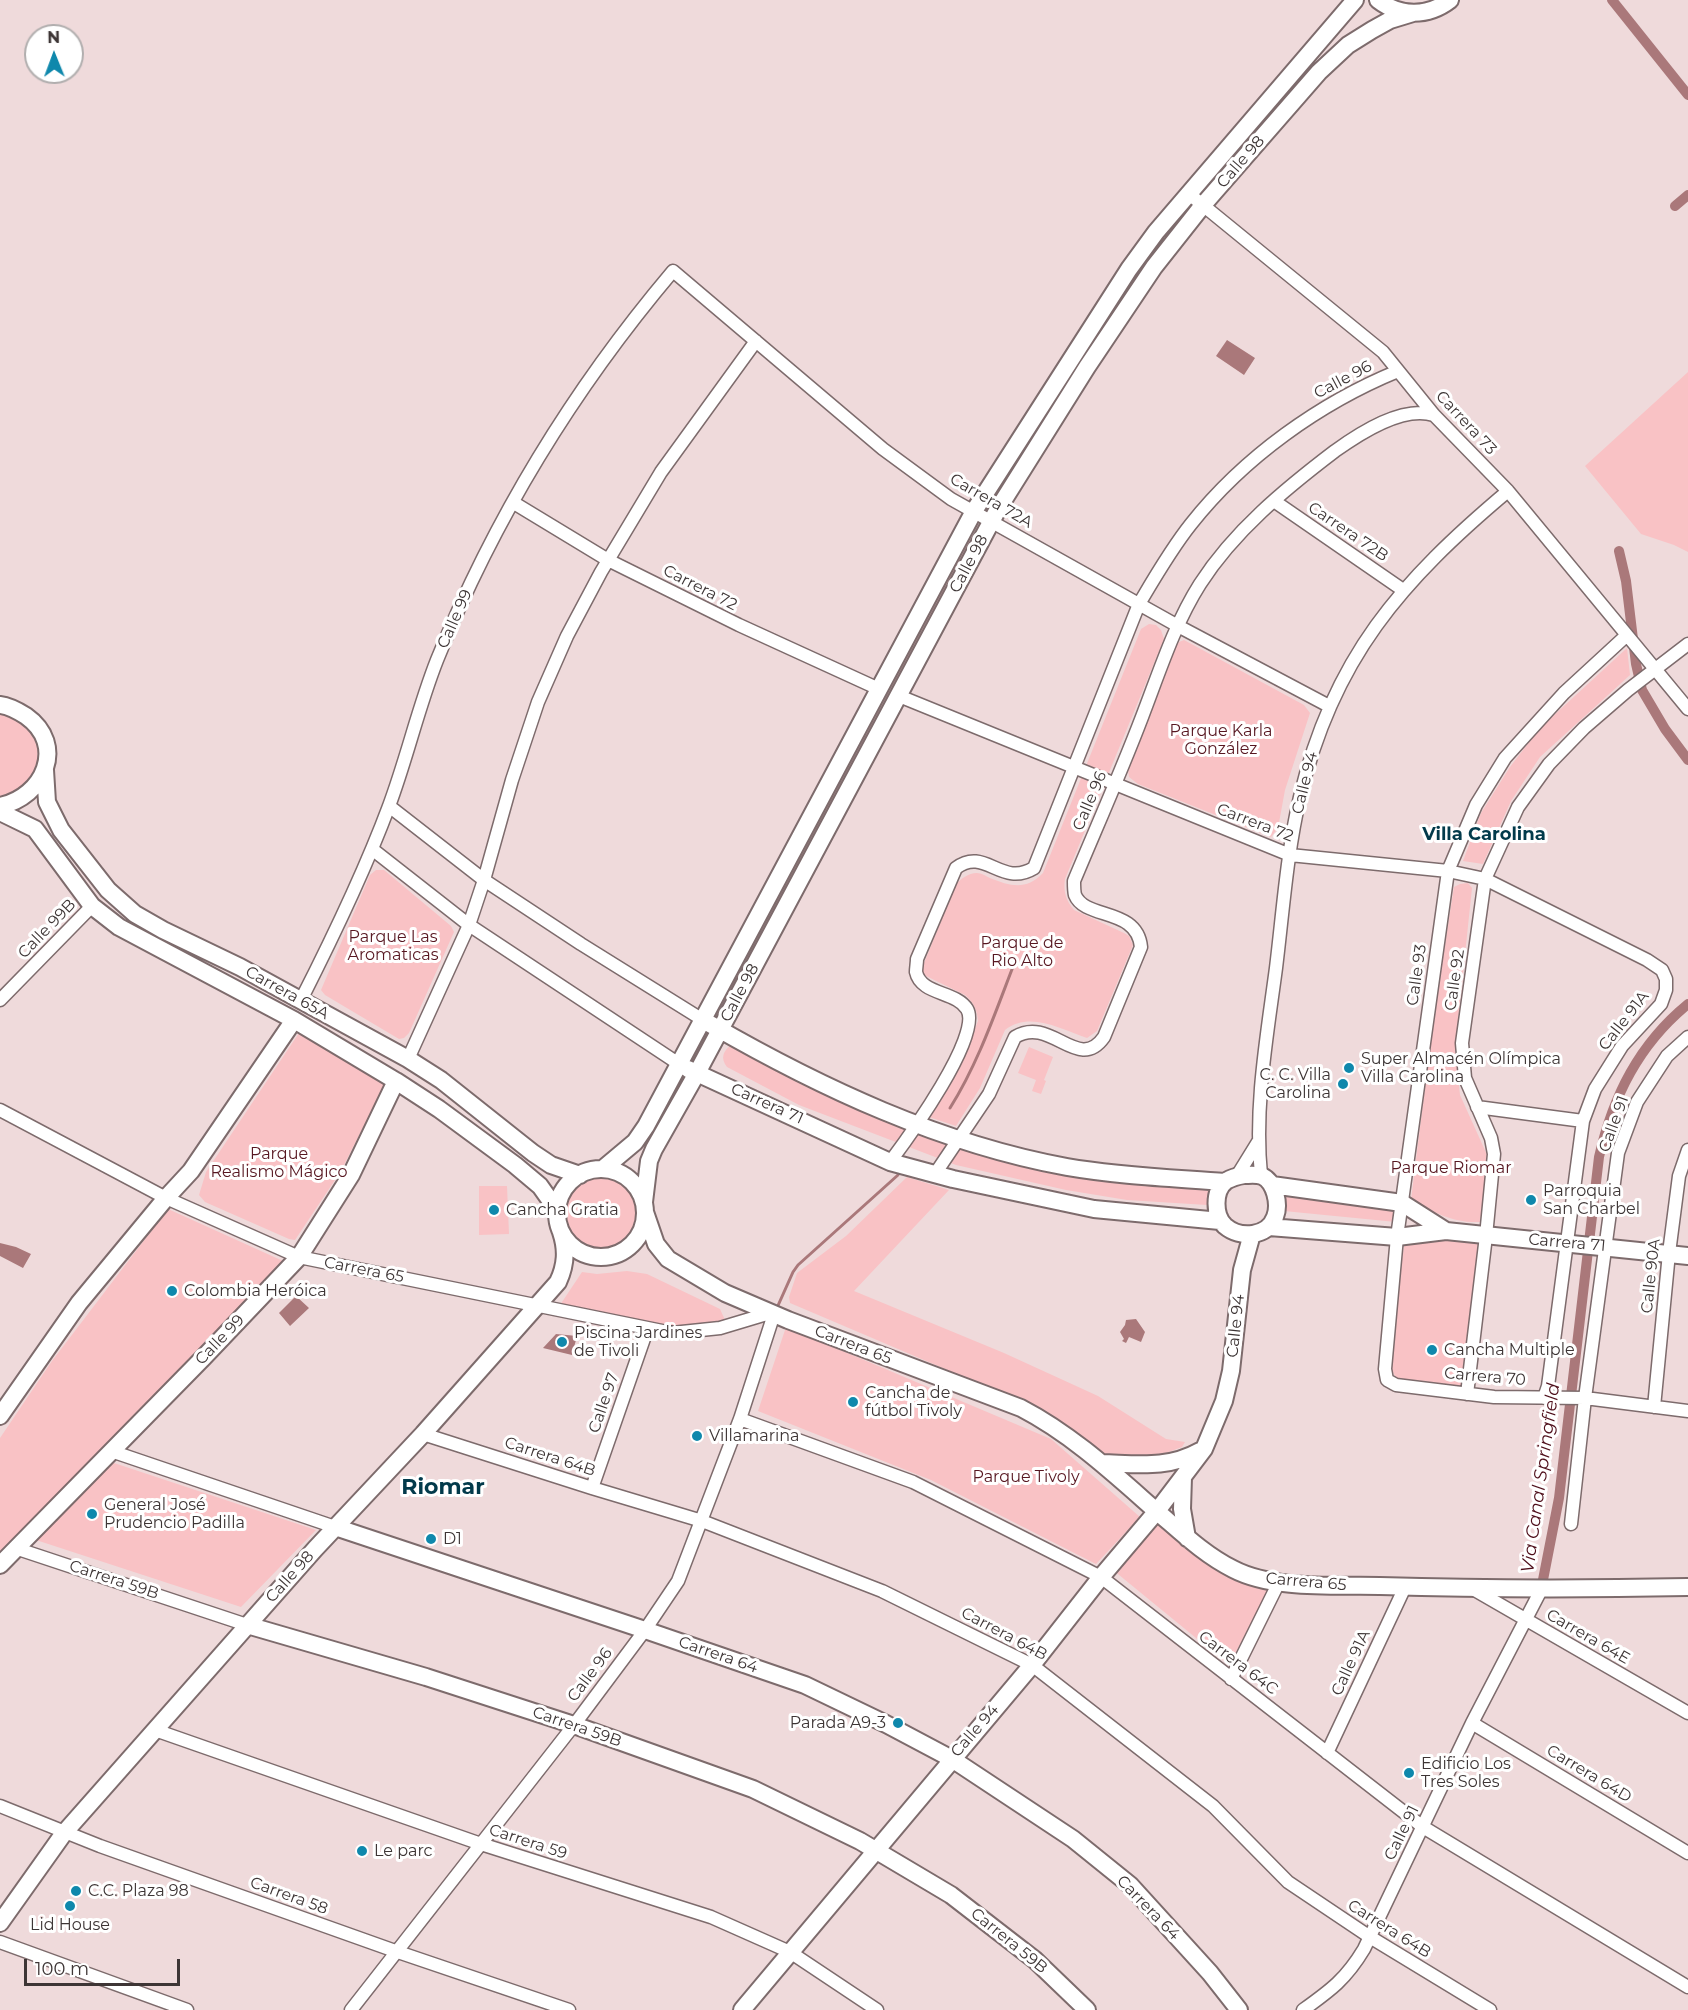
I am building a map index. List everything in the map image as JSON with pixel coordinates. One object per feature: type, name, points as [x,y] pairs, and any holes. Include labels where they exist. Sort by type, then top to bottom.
[{"type":"street","name":"Calle 98","points":[[604,1168],[635,1142],[680,1064],[974,512],[1129,268],[1188,193],[1355,0]]},
{"type":"street","points":[[1378,0],[1395,10],[1413,13]]},
{"type":"street","name":"Calle 98","points":[[645,1207],[649,1161],[654,1149],[697,1073],[992,521],[1099,348],[1154,267],[1203,206],[1319,72],[1348,45],[1390,20],[1432,10],[1450,0]]},
{"type":"street","name":"Carrera 73","points":[[1188,193],[1383,352],[1434,415],[1508,491],[1631,641],[1651,671],[1688,709]]},
{"type":"street","name":"Carrera 72A","points":[[673,271],[883,449],[951,499],[1178,626],[1329,706]]},
{"type":"street","name":"Calle 99","points":[[301,1000],[341,920],[372,849],[389,806],[436,663],[488,548],[564,416],[638,313],[673,271]]},
{"type":"street","points":[[408,1059],[469,925],[538,702],[567,636],[608,560],[661,472],[756,341]]},
{"type":"street","name":"Calle 96","points":[[890,1162],[947,1079],[970,1022],[968,1011],[960,1002],[924,985],[916,973],[917,958],[956,868],[964,861],[975,860],[1013,876],[1025,874],[1034,868],[1139,604],[1161,566],[1191,524],[1242,470],[1322,408],[1362,385],[1398,371]]},
{"type":"street","name":"Calle 96","points":[[935,1174],[989,1094],[1015,1037],[1034,1030],[1084,1051],[1097,1048],[1104,1037],[1141,947],[1140,936],[1134,927],[1080,902],[1075,894],[1074,880],[1178,626],[1200,584],[1219,558],[1274,501],[1353,438],[1375,426],[1410,414],[1425,412],[1434,415]]},
{"type":"street","name":"Calle 94","points":[[1267,1180],[1258,1142],[1268,1023],[1290,855],[1310,759],[1329,706],[1372,629],[1403,590],[1448,543],[1508,491]]},
{"type":"street","name":"Carrera 72B","points":[[1274,501],[1403,590]]},
{"type":"street","name":"Carrera 72","points":[[514,503],[608,560],[739,625],[879,689]]},
{"type":"street","name":"Calle 93","points":[[1387,1380],[1384,1369],[1397,1237],[1448,871],[1476,805],[1505,758],[1564,693],[1631,641]]},
{"type":"street","name":"Calle 92","points":[[1467,1394],[1494,1154],[1491,1138],[1465,1078],[1462,1043],[1485,879],[1518,807],[1549,764],[1584,728],[1628,690],[1688,644]]},
{"type":"street","name":"Carrera 72","points":[[899,696],[1290,855],[1448,871],[1485,879],[1647,960],[1662,970],[1666,978]]},
{"type":"street","name":"Carrera 65A","points":[[0,705],[18,711],[33,722],[43,735],[48,752],[45,770],[46,802],[61,830],[108,890],[135,914],[240,967],[408,1059],[441,1080],[533,1154],[551,1165],[580,1175]]},
{"type":"street","points":[[0,806],[20,800],[36,787],[45,770]]},
{"type":"street","points":[[389,806],[484,880],[581,944],[720,1030],[783,1065],[853,1098],[957,1139],[1065,1166],[1104,1172],[1267,1180],[1276,1206],[1276,1216],[1269,1227],[1252,1234],[1238,1234],[1225,1226],[1217,1215],[1217,1195],[1231,1179]]},
{"type":"street","name":"Carrera 65A","points":[[0,812],[35,829],[92,906],[129,933],[294,1020],[439,1109],[540,1186],[557,1210]]},
{"type":"street","name":"Carrera 71","points":[[372,849],[469,925],[680,1064],[890,1162],[1094,1209],[1225,1226]]},
{"type":"street","name":"Calle 99B","points":[[0,1000],[92,906]]},
{"type":"street","name":"Calle 91A","points":[[1544,1398],[1548,1386],[1571,1243],[1583,1121],[1595,1089],[1622,1046],[1661,1004],[1666,990],[1666,978]]},
{"type":"street","points":[[0,1416],[79,1303],[191,1171],[294,1020]]},
{"type":"street","name":"Calle 91","points":[[1571,1524],[1580,1398],[1600,1246],[1618,1153],[1636,1102],[1667,1056],[1688,1037]]},
{"type":"street","name":"Calle 99","points":[[0,1565],[299,1257],[351,1175],[396,1082]]},
{"type":"street","points":[[1477,1107],[1583,1121]]},
{"type":"street","name":"Carrera 65","points":[[0,1110],[166,1198],[299,1257],[672,1334],[720,1328],[772,1314],[1021,1408],[1044,1420],[1102,1463],[1187,1538],[1235,1571],[1279,1582],[1405,1587],[1541,1590],[1688,1587]]},
{"type":"street","name":"Calle 94","points":[[1231,1179],[1258,1142]]},
{"type":"street","name":"Calle 90A","points":[[1654,1407],[1679,1176],[1688,1149]]},
{"type":"street","points":[[645,1207],[644,1223],[634,1242],[617,1255],[595,1257],[575,1249],[561,1232],[557,1210],[561,1196],[569,1184],[580,1175],[604,1168],[616,1170],[626,1176],[639,1192],[645,1207],[656,1244],[668,1259],[725,1293],[772,1314]]},
{"type":"street","name":"Carrera 71","points":[[1267,1180],[1402,1203],[1446,1231]]},
{"type":"street","name":"Calle 94","points":[[1225,1226],[1242,1270]]},
{"type":"street","name":"Carrera 71","points":[[1269,1227],[1397,1237],[1446,1231],[1688,1256]]},
{"type":"street","name":"Calle 98","points":[[0,1923],[64,1833],[247,1625],[423,1434],[558,1282],[565,1265],[565,1245],[561,1232]]},
{"type":"street","name":"Calle 94","points":[[742,2010],[1032,1665],[1101,1577],[1157,1511],[1204,1449],[1224,1401],[1231,1371],[1242,1270],[1252,1234]]},
{"type":"street","name":"Calle 96","points":[[351,2010],[574,1725],[645,1630],[678,1581],[740,1419],[772,1314]]},
{"type":"street","name":"Calle 97","points":[[592,1488],[647,1330]]},
{"type":"street","name":"Carrera 70","points":[[1387,1380],[1396,1385],[1494,1397],[1580,1398],[1688,1411]]},
{"type":"street","name":"Carrera 64C","points":[[740,1419],[913,1482],[1101,1577],[1423,1827],[1688,1987]]},
{"type":"street","name":"Carrera 64B","points":[[423,1434],[702,1521],[882,1591],[1032,1665],[1213,1806],[1288,1882],[1370,1937],[1490,2010]]},
{"type":"street","points":[[1102,1463],[1176,1462],[1204,1449]]},
{"type":"street","name":"Carrera 64","points":[[111,1451],[805,1685],[886,1724],[952,1759],[1073,1839],[1130,1885],[1210,1973],[1239,2010]]},
{"type":"street","points":[[1132,1490],[1134,1476],[1142,1464]]},
{"type":"street","points":[[1183,1477],[1182,1509],[1187,1538]]},
{"type":"street","name":"Carrera 59B","points":[[15,1548],[247,1625],[426,1677],[574,1725],[753,1789],[876,1850],[951,1895],[1035,1960],[1087,2010]]},
{"type":"street","points":[[1231,1679],[1279,1582]]},
{"type":"street","name":"Calle 91A","points":[[1327,1753],[1405,1587]]},
{"type":"street","name":"Carrera 64E","points":[[1472,1588],[1688,1713]]},
{"type":"street","name":"Calle 91","points":[[1303,2010],[1326,1994],[1350,1971],[1370,1937],[1472,1723],[1541,1590]]},
{"type":"street","name":"Carrera 64D","points":[[1472,1723],[1688,1853]]},
{"type":"street","name":"Carrera 59","points":[[155,1730],[481,1844],[711,1917],[790,1952],[877,2010]]},
{"type":"street","name":"Carrera 58","points":[[0,1806],[64,1833],[398,1952],[569,2010]]},
{"type":"street","points":[[0,1942],[187,2010]]},
{"type":"green space","points":[[1688,372],[1688,552],[1641,534],[1585,466]]},
{"type":"green space","points":[[969,533],[974,536],[892,696],[717,1023],[709,1019]]},
{"type":"green space","name":"Parque de Rio Alto","points":[[1149,624],[1156,625],[1161,630],[1164,639],[1065,879],[1066,896],[1074,910],[1124,933],[1129,936],[1133,945],[1097,1031],[1087,1038],[1035,1022],[1025,1022],[1005,1030],[980,1088],[956,1126],[929,1117],[955,1077],[978,1021],[971,1001],[965,995],[924,975],[922,968],[956,884],[962,878],[977,873],[1011,885],[1024,885],[1037,879],[1043,873],[1141,629]]},
{"type":"green space","name":"Parque Karla González","points":[[1184,640],[1304,705],[1310,713],[1285,790],[1278,828],[1271,837],[1138,784],[1129,777],[1128,770],[1176,646]]},
{"type":"green space","points":[[1627,648],[1630,675],[1540,757],[1511,801],[1483,864],[1463,861],[1481,813],[1510,767],[1539,729]]},
{"type":"green space","points":[[0,710],[22,718],[31,729],[38,753],[32,776],[24,786],[14,793],[0,796]]},
{"type":"green space","name":"Parque Las Aromaticas","points":[[376,870],[384,870],[451,926],[454,932],[409,1033],[399,1039],[325,995],[321,990],[370,875]]},
{"type":"green space","name":"Parque Riomar","points":[[1468,883],[1472,888],[1455,1049],[1460,1095],[1488,1157],[1480,1222],[1452,1219],[1411,1200],[1434,1015],[1454,887]]},
{"type":"green space","name":"Parque Realismo Mágico","points":[[299,1033],[386,1082],[341,1171],[295,1240],[205,1202],[199,1195],[206,1172]]},
{"type":"green space","points":[[732,1044],[968,1144],[1210,1186],[1213,1192],[1211,1203],[1207,1205],[1127,1200],[1066,1190],[956,1165],[799,1105],[727,1067],[724,1055],[726,1049]]},
{"type":"green space","points":[[1029,1047],[1053,1057],[1041,1094],[1032,1091],[1036,1080],[1018,1073]]},
{"type":"green space","points":[[594,1176],[608,1176],[622,1182],[632,1192],[638,1206],[638,1220],[632,1234],[622,1244],[608,1250],[594,1250],[580,1244],[570,1234],[564,1220],[564,1206],[570,1192],[580,1182]]},
{"type":"green space","points":[[907,1177],[949,1190],[854,1291],[1004,1353],[1098,1396],[1166,1439],[1185,1442],[1182,1447],[1158,1456],[1104,1455],[1032,1406],[790,1303],[789,1297],[797,1273],[846,1236]]},
{"type":"green space","name":"Cancha Gratia","points":[[479,1186],[507,1186],[509,1234],[479,1235]]},
{"type":"green space","points":[[1283,1189],[1398,1205],[1396,1222],[1284,1211]]},
{"type":"green space","points":[[168,1209],[283,1261],[0,1556],[0,1438],[52,1361]]},
{"type":"green space","points":[[1453,1237],[1478,1243],[1462,1388],[1397,1380],[1388,1362],[1404,1246]]},
{"type":"green space","points":[[627,1271],[647,1274],[720,1309],[725,1320],[663,1327],[560,1305],[582,1272],[597,1274]]},
{"type":"green space","name":"Parque Tivoly","points":[[786,1327],[1051,1439],[1140,1517],[1096,1564],[931,1480],[758,1411]]},
{"type":"green space","points":[[111,1462],[316,1530],[241,1607],[36,1540]]},
{"type":"green space","points":[[1157,1521],[1270,1587],[1229,1665],[1113,1570]]},
{"type":"shaded area","points":[[1227,340],[1255,358],[1244,375],[1216,356]]},
{"type":"shaded area","points":[[0,1243],[31,1254],[23,1268],[0,1256]]},
{"type":"shaded area","points":[[296,1296],[309,1308],[290,1326],[279,1313]]},
{"type":"shaded area","points":[[1136,1319],[1145,1332],[1141,1342],[1129,1337],[1126,1343],[1122,1341],[1124,1339],[1120,1332],[1126,1320]]},
{"type":"shaded area","name":"Piscina Jardines de Tivoli","points":[[556,1334],[577,1336],[572,1355],[543,1348]]},
{"type":"waterway","name":"Via Canal Springfield","points":[[1612,0],[1688,95]]},
{"type":"waterway","name":"Via Canal Springfield","points":[[1675,206],[1688,195]]},
{"type":"waterway","name":"Via Canal Springfield","points":[[1619,551],[1626,581],[1636,664],[1642,690],[1665,729],[1688,760]]},
{"type":"waterway","points":[[950,1108],[978,1054],[1016,959]]},
{"type":"waterway","name":"Via Canal Springfield","points":[[1541,1590],[1559,1498],[1599,1157],[1612,1113],[1630,1073],[1655,1036],[1688,1004]]},
{"type":"waterway","points":[[776,1310],[798,1265],[898,1175]]},
{"type":"place","name":"Super Almacén Olímpica Villa Carolina","points":[[1349,1068]]},
{"type":"place","name":"C. C. Villa Carolina","points":[[1343,1084]]},
{"type":"place","name":"Parroquia San Charbel","points":[[1531,1200]]},
{"type":"place","name":"Cancha Gratia","points":[[494,1210]]},
{"type":"place","name":"Colombia Heróica","points":[[172,1291]]},
{"type":"place","name":"Piscina Jardines de Tivoli","points":[[562,1342]]},
{"type":"place","name":"Cancha Multiple","points":[[1432,1350]]},
{"type":"place","name":"Cancha de fútbol Tivoly","points":[[853,1402]]},
{"type":"place","name":"Villamarina","points":[[697,1436]]},
{"type":"place","name":"General José Prudencio Padilla","points":[[92,1514]]},
{"type":"place","name":"D1","points":[[431,1539]]},
{"type":"place","name":"Parada A9-3","points":[[898,1723]]},
{"type":"place","name":"Edificio Los Tres Soles","points":[[1409,1773]]},
{"type":"place","name":"Le parc","points":[[362,1851]]},
{"type":"place","name":"C.C. Plaza 98","points":[[76,1891]]},
{"type":"place","name":"Lid House","points":[[70,1906]]},
{"type":"district","name":"Villa Carolina","points":[[1484,835]]},
{"type":"district","name":"Riomar","points":[[443,1488]]}]
